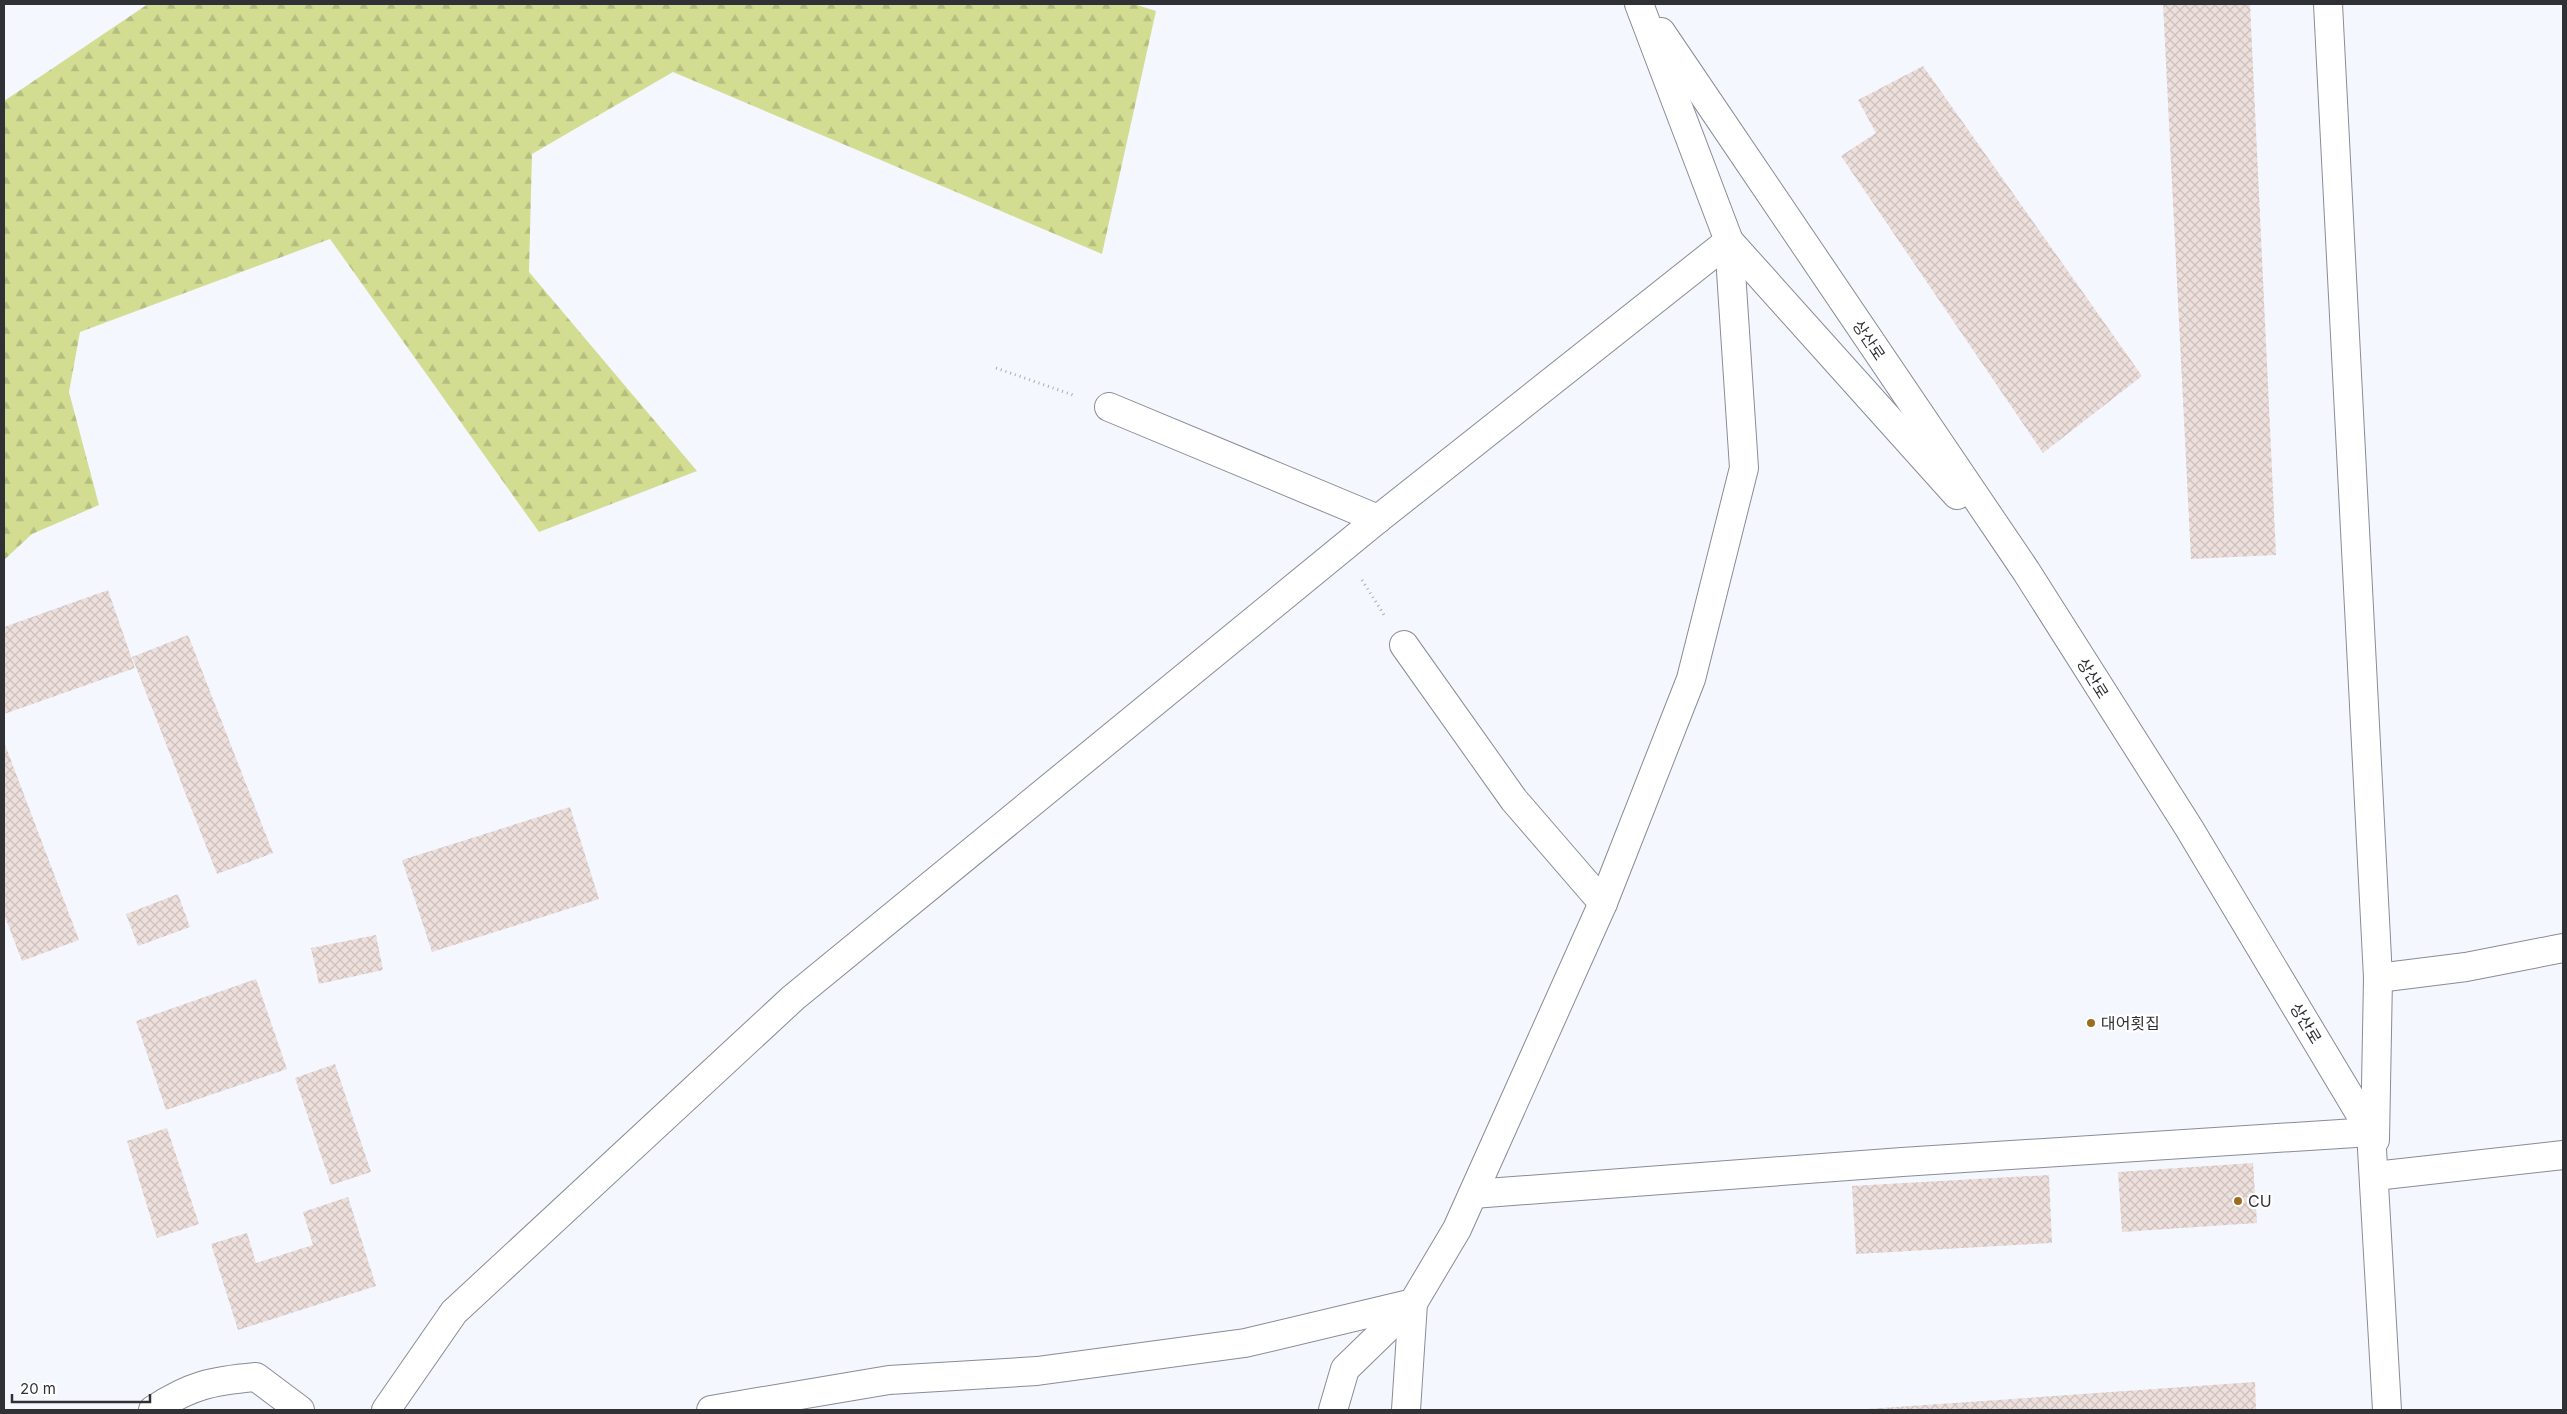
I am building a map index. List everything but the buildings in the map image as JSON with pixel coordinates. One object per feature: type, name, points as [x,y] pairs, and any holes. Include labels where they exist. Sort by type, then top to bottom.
[{"type":"street","points":[[1333,1410],[1345,1369],[1413,1303],[1458,1229],[1603,903],[1690,679],[1744,468],[1729,241],[1641,4]]},
{"type":"street","name":"상산로","points":[[1641,4],[2026,571],[2189,828],[2372,1132],[2387,1410]]},
{"type":"street","points":[[2328,4],[2378,978],[2375,1176],[2563,1155]]},
{"type":"street","points":[[386,1410],[454,1312],[793,998],[1378,519],[1729,241]]},
{"type":"street","points":[[1729,241],[2026,571]]},
{"type":"street","points":[[1109,407],[1378,519]]},
{"type":"street","points":[[1404,644],[1514,800],[1603,903]]},
{"type":"street","points":[[2378,978],[2466,967],[2563,948]]},
{"type":"street","points":[[1473,1194],[1902,1162],[2372,1132]]},
{"type":"street","points":[[711,1410],[889,1380],[1037,1371],[1246,1344],[1413,1303]]},
{"type":"street","points":[[1406,1410],[1413,1303]]},
{"type":"street","points":[[153,1410],[179,1393],[218,1380],[256,1377],[300,1410]]},
{"type":"path","points":[[996,368],[1109,407]]},
{"type":"path","points":[[1342,550],[1404,644]]},
{"type":"green space","points":[[148,4],[1134,4],[1156,11],[1102,254],[673,72],[532,154],[529,272],[697,471],[539,532],[330,239],[80,332],[69,392],[99,505],[32,534],[4,560],[4,101]]},
{"type":"place","name":"대어횟집","points":[[2091,1023]]},
{"type":"place","name":"CU","points":[[2238,1201]]}]
